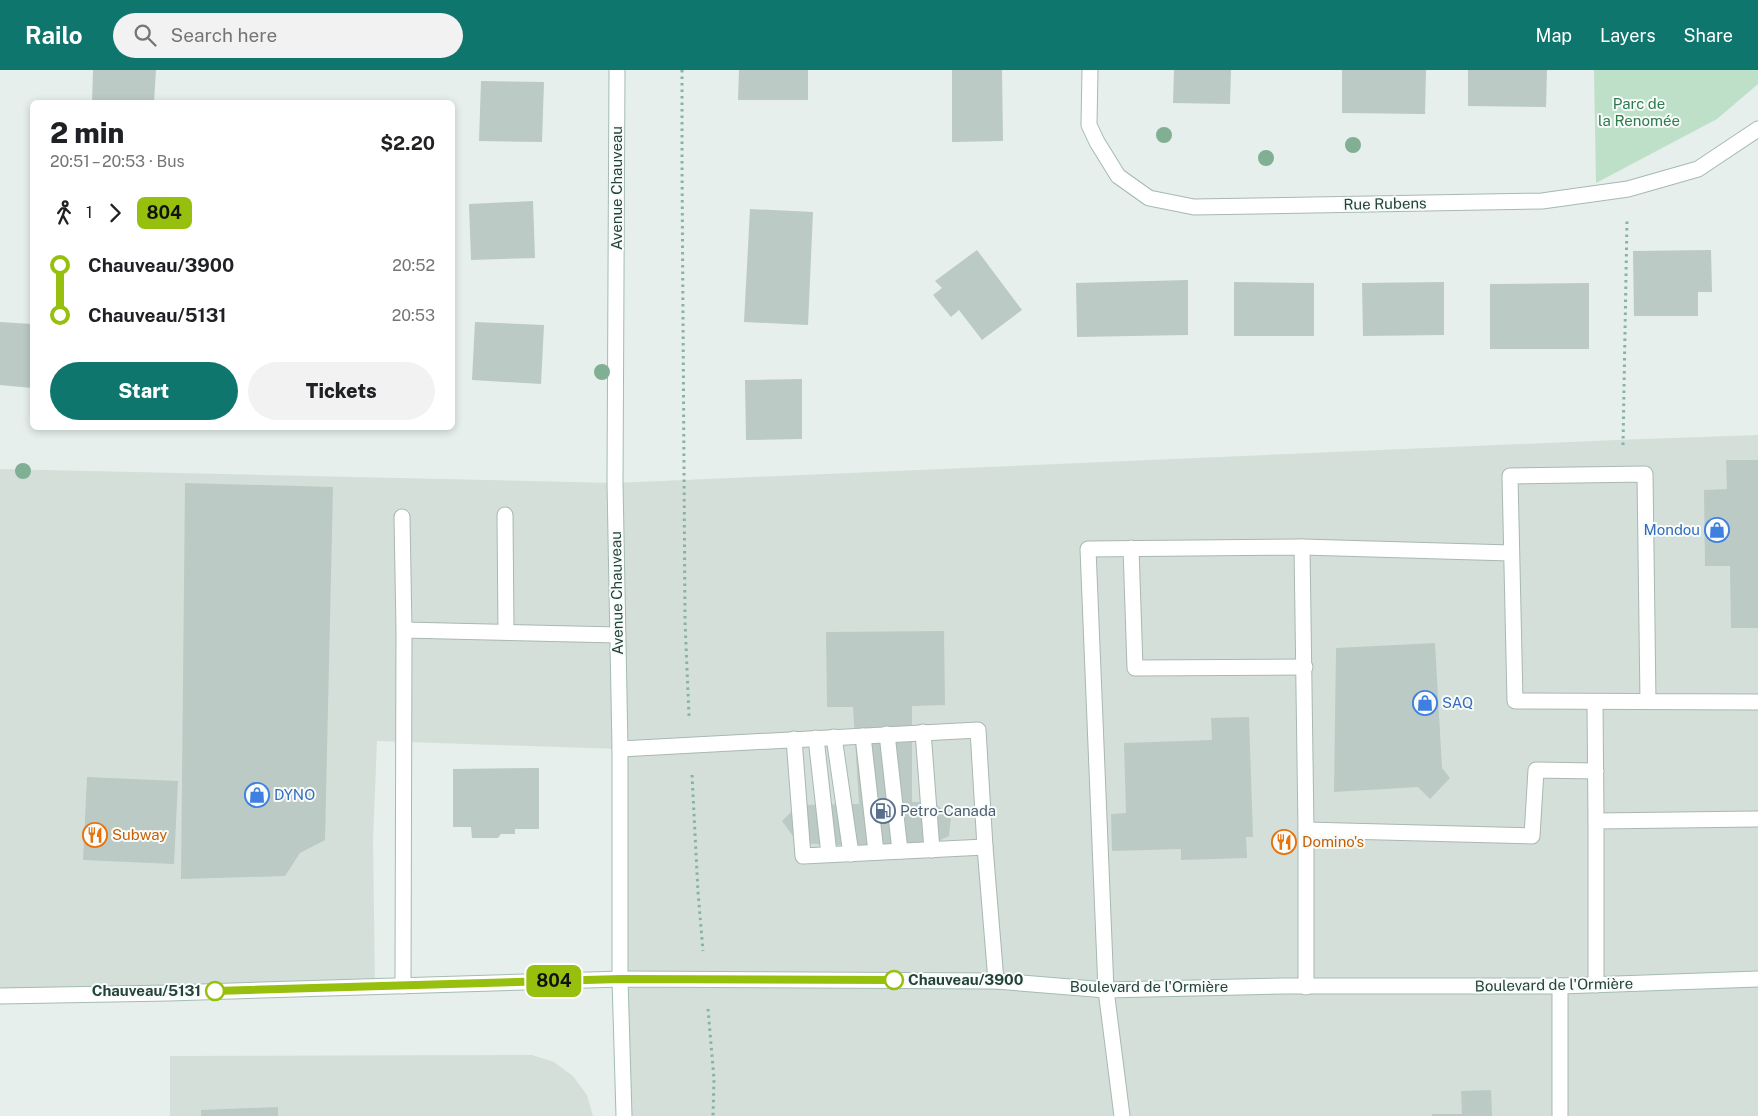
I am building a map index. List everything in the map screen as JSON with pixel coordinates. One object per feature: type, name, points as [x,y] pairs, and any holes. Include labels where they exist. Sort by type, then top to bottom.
[{"type":"main road","name":"Avenue Chauveau","points":[[618,70],[615,483],[620,749],[620,979],[624,1116]]},
{"type":"main road","name":"Rue Rubens","points":[[1090,70],[1089,125],[1118,176],[1149,198],[1194,206],[1532,202],[1628,189],[1698,169],[1758,130]]},
{"type":"main road","points":[[1648,702],[1645,474],[1510,476],[1516,702],[1595,703],[1758,702]]},
{"type":"main road","points":[[504,515],[506,632]]},
{"type":"main road","points":[[402,517],[404,630],[404,986]]},
{"type":"main road","points":[[1302,547],[1305,667],[1306,987]]},
{"type":"main road","points":[[1122,1116],[1106,990],[1088,549],[1302,547],[1511,553]]},
{"type":"main road","points":[[1131,548],[1135,668],[1305,667]]},
{"type":"main road","points":[[404,630],[618,635]]},
{"type":"main road","points":[[1595,703],[1596,985]]},
{"type":"main road","points":[[620,749],[978,730],[996,981]]},
{"type":"main road","points":[[922,732],[932,850]]},
{"type":"main road","points":[[887,734],[900,851]]},
{"type":"main road","points":[[863,736],[876,852]]},
{"type":"main road","points":[[834,737],[851,854]]},
{"type":"main road","points":[[816,738],[829,854]]},
{"type":"main road","points":[[794,739],[803,856],[985,847]]},
{"type":"main road","points":[[1306,830],[1532,836],[1536,770],[1596,771]]},
{"type":"main road","points":[[1596,821],[1758,819]]},
{"type":"main road","name":"Boulevard de l'Ormière","points":[[0,996],[620,979],[996,981],[1106,990],[1560,986],[1758,980]]},
{"type":"main road","points":[[1560,986],[1560,1116]]},
{"type":"path","points":[[682,70],[685,621],[698,892],[714,1079],[713,1116]]},
{"type":"path","points":[[1623,448],[1628,189]]},
{"type":"shaded area","points":[[1758,435],[1758,1116],[624,1116],[620,749],[377,741],[373,840],[375,986],[0,996],[0,469],[615,483]]},
{"type":"shaded area","points":[[532,1055],[554,1062],[573,1076],[587,1095],[593,1116],[170,1116],[170,1056]]},
{"type":"green space","name":"Parc de la Renomée","points":[[1594,70],[1758,70],[1758,84],[1717,119],[1596,183]]},
{"type":"building","points":[[93,70],[156,70],[154,100],[92,100]]},
{"type":"building","points":[[739,70],[808,70],[808,100],[738,100]]},
{"type":"building","points":[[952,70],[1002,70],[1003,141],[952,142]]},
{"type":"building","points":[[1174,70],[1231,70],[1230,104],[1173,103]]},
{"type":"building","points":[[1342,70],[1426,70],[1425,114],[1342,113]]},
{"type":"building","points":[[1468,70],[1547,70],[1546,107],[1468,106]]},
{"type":"building","points":[[481,81],[544,82],[542,142],[479,141]]},
{"type":"building","points":[[533,201],[535,258],[471,260],[469,204]]},
{"type":"building","points":[[750,209],[813,212],[808,325],[744,322]]},
{"type":"building","points":[[977,250],[1022,310],[982,340],[959,310],[951,317],[933,295],[942,288],[935,281]]},
{"type":"building","points":[[1711,250],[1712,292],[1698,292],[1698,316],[1634,316],[1633,251]]},
{"type":"building","points":[[1188,280],[1188,335],[1077,337],[1076,283]]},
{"type":"building","points":[[1234,282],[1314,283],[1314,336],[1234,336]]},
{"type":"building","points":[[1444,282],[1444,335],[1363,336],[1362,283]]},
{"type":"building","points":[[1589,283],[1589,349],[1490,349],[1490,284]]},
{"type":"building","points":[[0,322],[30,324],[30,388],[0,385]]},
{"type":"building","points":[[475,322],[544,325],[541,384],[472,380]]},
{"type":"building","points":[[802,379],[802,439],[746,440],[745,380]]},
{"type":"building","points":[[1726,460],[1758,460],[1758,628],[1731,628],[1730,566],[1705,566],[1704,490],[1727,489]]},
{"type":"building","points":[[185,483],[333,487],[325,840],[300,853],[285,876],[181,879]]},
{"type":"building","points":[[944,631],[945,705],[912,706],[912,802],[933,802],[951,817],[949,836],[930,845],[798,843],[782,821],[798,805],[859,804],[853,707],[827,707],[826,632]]},
{"type":"building","points":[[1435,643],[1442,768],[1450,778],[1430,799],[1418,787],[1334,792],[1336,648]]},
{"type":"building","points":[[1249,717],[1253,837],[1246,837],[1247,858],[1181,860],[1181,849],[1112,851],[1111,814],[1126,813],[1124,743],[1212,740],[1211,718]]},
{"type":"building","points":[[539,768],[539,829],[515,829],[515,834],[501,834],[498,838],[472,838],[471,827],[453,827],[453,769]]},
{"type":"building","points":[[87,777],[178,781],[174,864],[83,860]]},
{"type":"building","points":[[1491,1090],[1492,1116],[1432,1116],[1432,1114],[1462,1114],[1461,1091]]},
{"type":"building","points":[[278,1107],[278,1116],[201,1116],[201,1110]]},
{"type":"bus line","name":"804","points":[[215,991],[620,979],[894,980]]},
{"type":"place","name":"Mondou","points":[[1717,530]]},
{"type":"place","name":"SAQ","points":[[1425,703]]},
{"type":"place","name":"DYNO","points":[[257,795]]},
{"type":"place","name":"Petro-Canada","points":[[883,811]]},
{"type":"place","name":"Subway","points":[[95,835]]},
{"type":"place","name":"Domino's","points":[[1284,842]]},
{"type":"place","name":"Chauveau/3900","points":[[894,980]]},
{"type":"place","name":"Chauveau/5131","points":[[215,991]]}]
